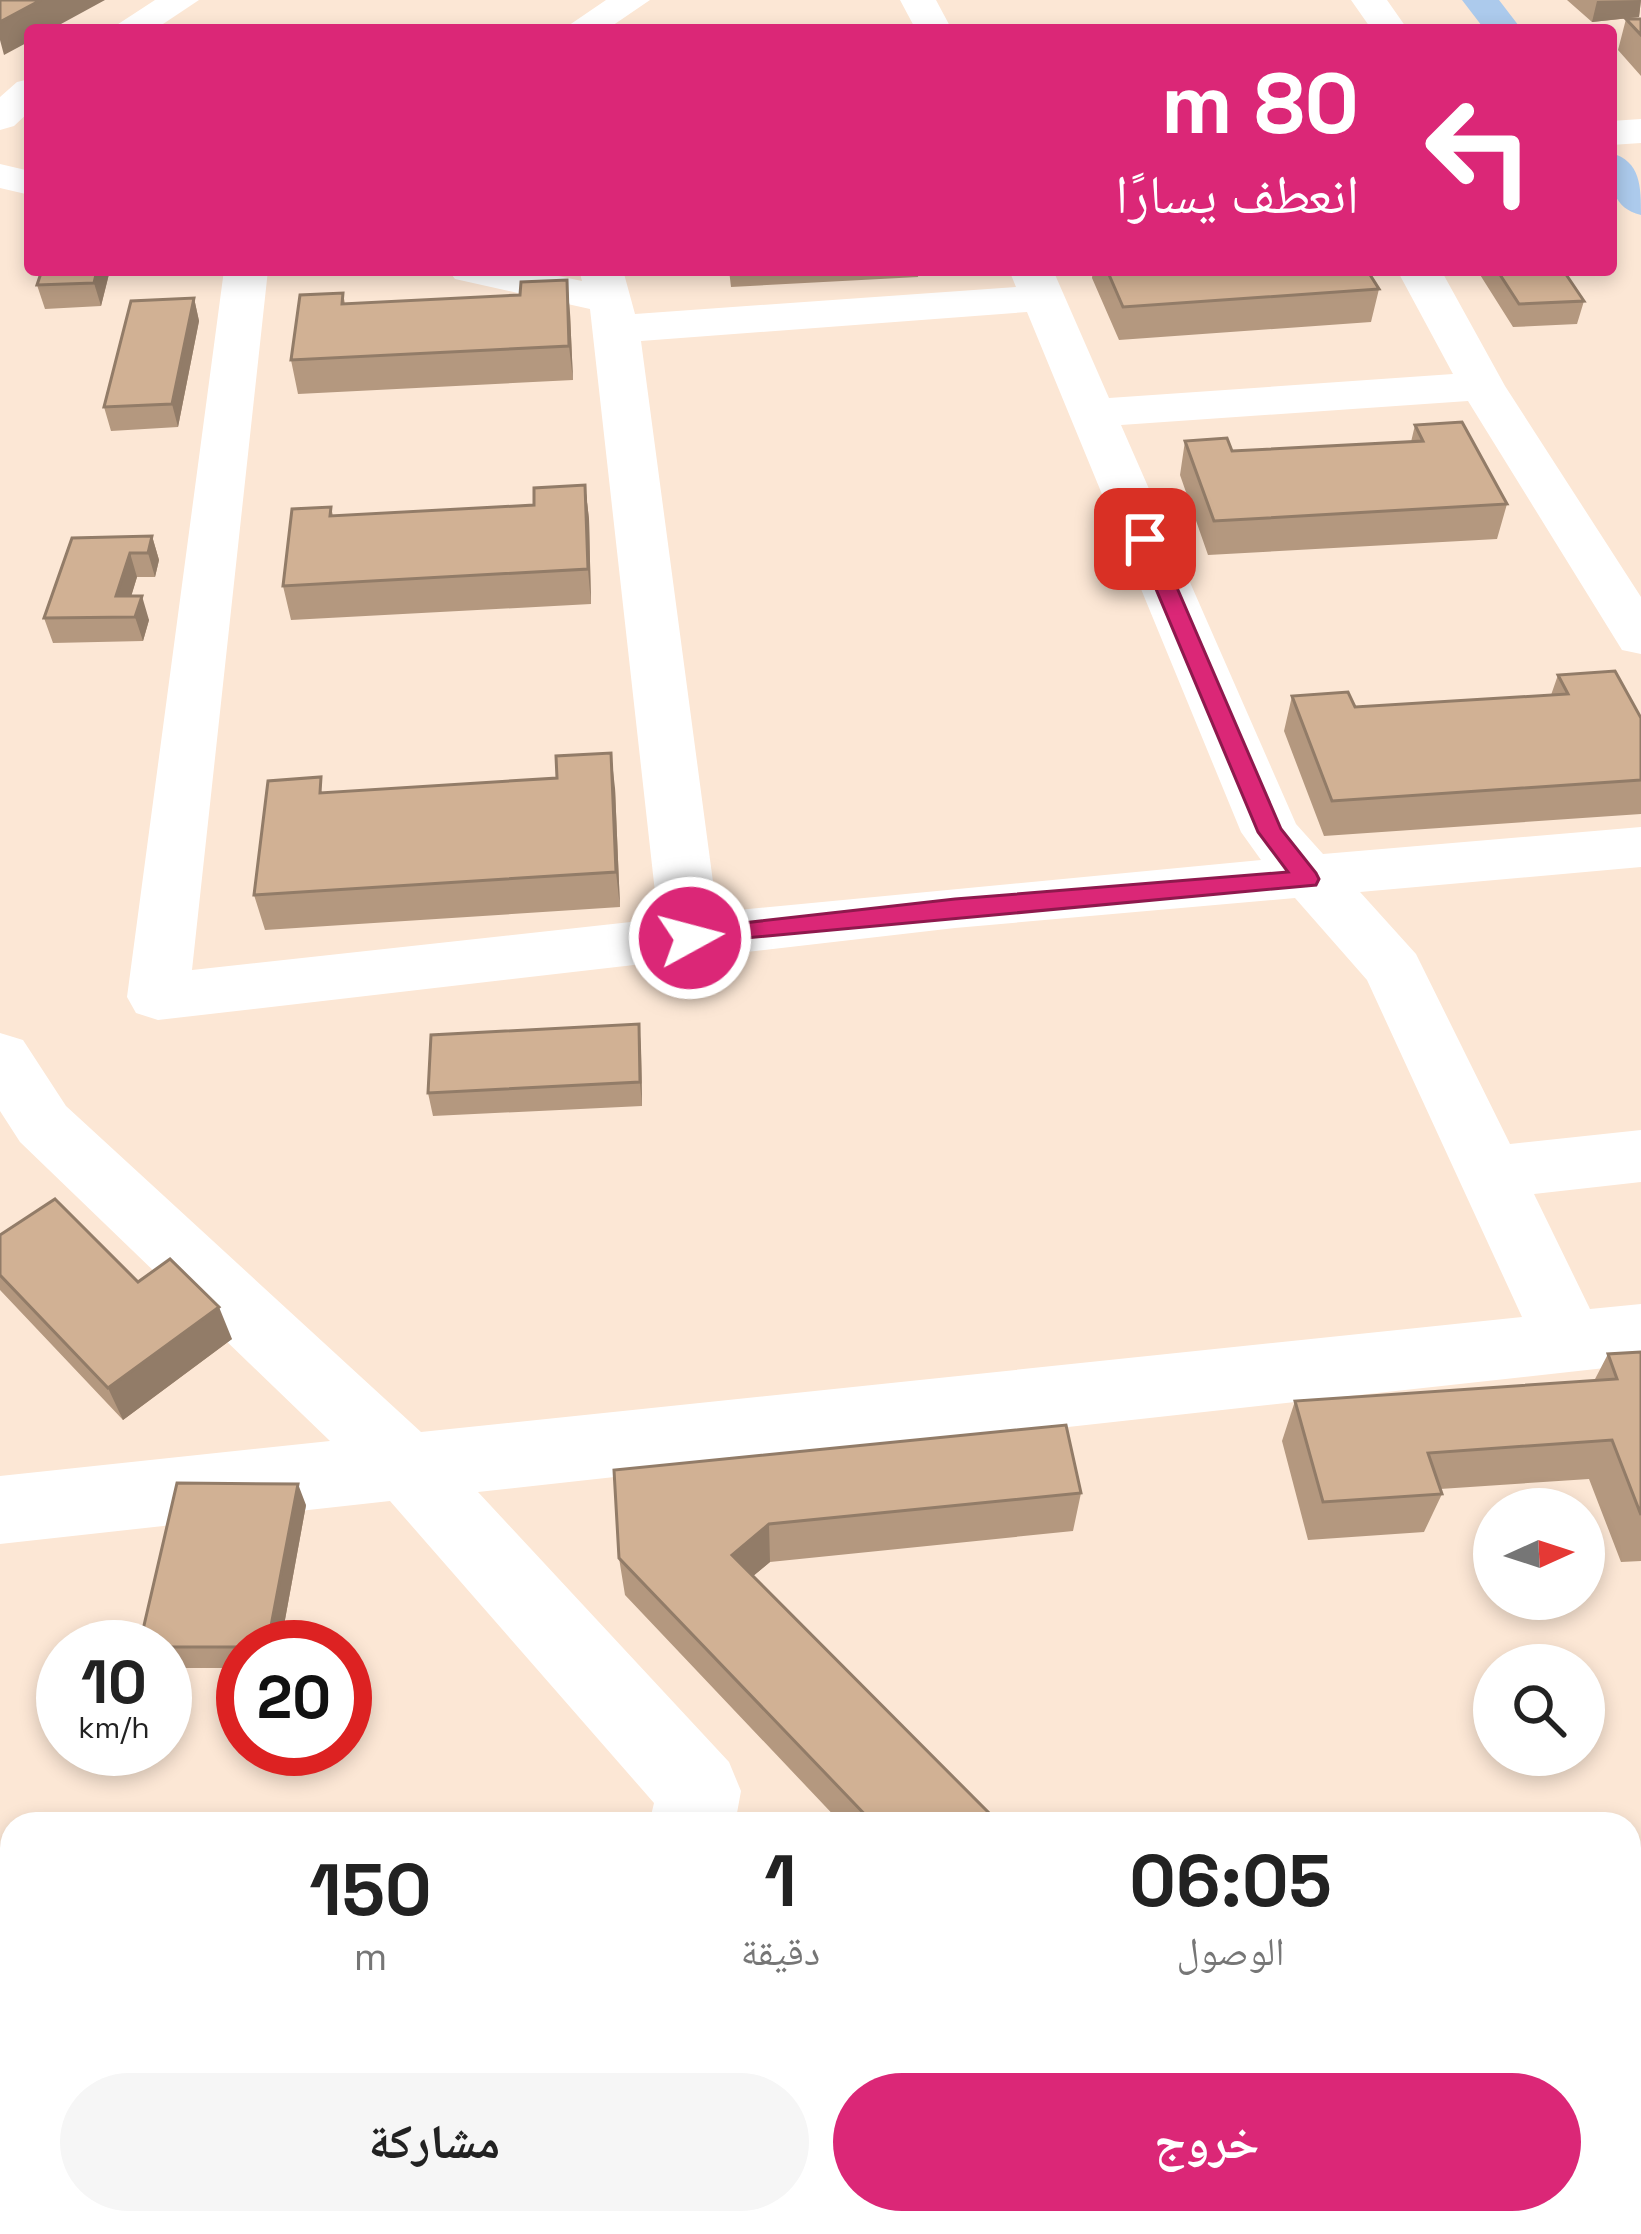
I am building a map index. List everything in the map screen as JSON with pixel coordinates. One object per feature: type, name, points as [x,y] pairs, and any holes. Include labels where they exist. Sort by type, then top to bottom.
[{"type":"main road","points":[[1480,0],[1499,24]]},
{"type":"main road","points":[[1617,172],[1641,202]]},
{"type":"street","points":[[138,24],[181,0]]},
{"type":"street","points":[[590,24],[632,0]]},
{"type":"street","points":[[0,118],[24,93]]},
{"type":"street","points":[[245,276],[158,997],[955,908],[1641,847]]},
{"type":"street","points":[[498,276],[609,300],[1037,284],[1270,832],[1307,879],[1360,925],[1394,970],[1569,1341]]},
{"type":"street","points":[[1421,276],[1482,386],[1641,638]]},
{"type":"street","points":[[609,300],[690,938]]},
{"type":"street","points":[[1091,413],[1482,386]]},
{"type":"street","points":[[0,1057],[43,1124],[407,1467],[699,1791],[695,1812]]},
{"type":"street","points":[[1489,1173],[1641,1156]]},
{"type":"street","points":[[0,1510],[1641,1334]]},
{"type":"building","points":[[0,0],[41,0],[0,22]]},
{"type":"building","points":[[1626,19],[1641,19],[1641,35]]},
{"type":"building","points":[[40,276],[96,276],[94,283],[37,285]]},
{"type":"building","points":[[1110,276],[1371,276],[1379,289],[1123,307]]},
{"type":"building","points":[[1501,276],[1567,276],[1584,301],[1519,304]]},
{"type":"building","points":[[567,280],[569,346],[291,360],[300,295],[343,293],[342,304],[520,295],[521,282]]},
{"type":"building","points":[[194,298],[172,404],[104,407],[131,301]]},
{"type":"building","points":[[1462,422],[1507,504],[1214,521],[1185,441],[1227,438],[1232,451],[1423,441],[1415,425]]},
{"type":"building","points":[[585,485],[588,569],[283,586],[292,509],[331,507],[330,516],[534,505],[534,488]]},
{"type":"building","points":[[152,536],[148,553],[130,553],[116,596],[142,596],[135,617],[44,618],[72,538]]},
{"type":"building","points":[[1615,671],[1641,718],[1641,780],[1332,801],[1292,696],[1348,692],[1355,707],[1568,694],[1558,675]]},
{"type":"building","points":[[611,753],[616,872],[254,895],[268,781],[321,777],[320,793],[557,778],[556,756]]},
{"type":"building","points":[[639,1024],[640,1082],[428,1093],[431,1035]]},
{"type":"building","points":[[55,1199],[138,1282],[170,1259],[219,1307],[108,1388],[0,1275],[0,1235]]},
{"type":"building","points":[[1641,1352],[1641,1515],[1612,1440],[1428,1453],[1442,1494],[1323,1502],[1295,1401],[1617,1379],[1608,1354]]},
{"type":"building","points":[[1066,1425],[1081,1493],[769,1524],[732,1555],[988,1812],[862,1812],[619,1558],[614,1470]]},
{"type":"building","points":[[177,1483],[298,1484],[272,1620],[216,1620],[216,1647],[192,1647],[192,1620],[145,1620]]},
{"type":"route","points":[[690,938],[955,908],[1307,879],[1270,832],[1145,539]]}]
